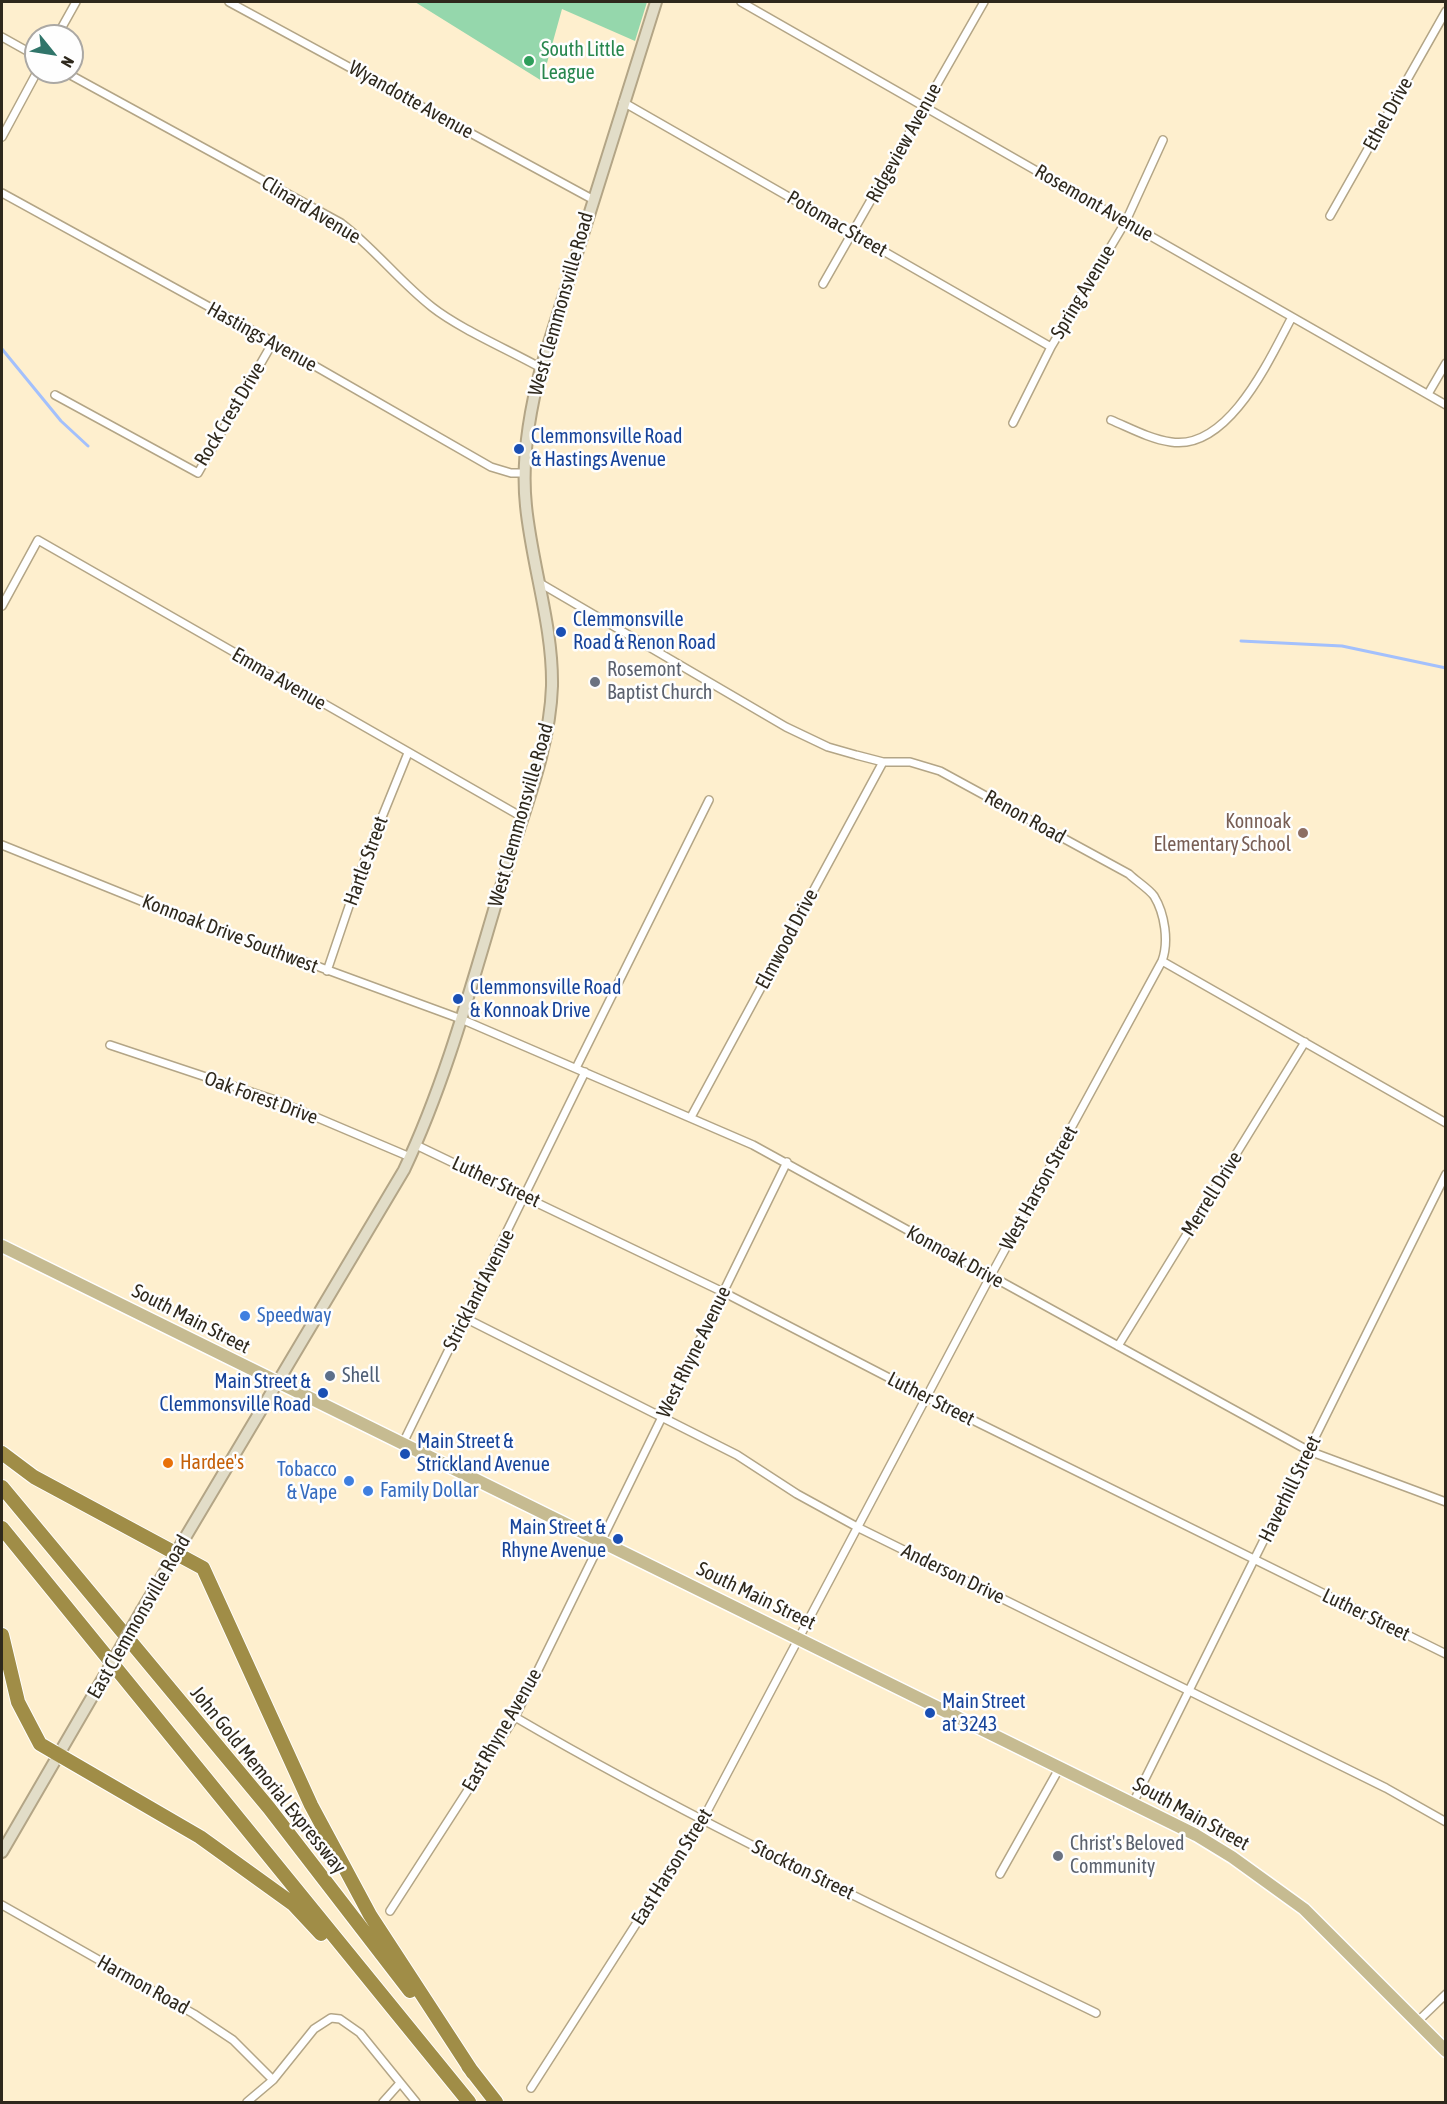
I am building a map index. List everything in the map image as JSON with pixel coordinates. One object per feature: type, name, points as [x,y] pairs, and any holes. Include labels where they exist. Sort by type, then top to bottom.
[{"type":"highway","points":[[2,1453],[34,1477],[203,1568],[302,1784],[348,1875],[370,1915],[473,2073]]},
{"type":"highway","name":"John Gold Memorial Expressway","points":[[2,1487],[268,1808],[496,2103]]},
{"type":"highway","points":[[2,1528],[469,2103]]},
{"type":"highway","points":[[2,1635],[18,1702],[40,1744],[200,1837],[293,1904],[385,2000],[469,2103]]},
{"type":"main road","name":"West Clemmonsville Road","points":[[277,1383],[380,1214],[416,1145],[460,1019],[541,755],[551,702],[551,664],[525,506],[529,419],[541,368],[592,199],[656,2]]},
{"type":"main road","name":"South Main Street","points":[[2,1246],[1133,1803],[1232,1857],[1304,1909],[1446,2051]]},
{"type":"main road","name":"East Clemmonsville Road","points":[[2,1852],[141,1610],[277,1383]]},
{"type":"street","points":[[64,24],[76,2]]},
{"type":"street","name":"Wyandotte Avenue","points":[[229,2],[592,199]]},
{"type":"street","name":"Rosemont Avenue","points":[[741,2],[1126,220],[1446,405]]},
{"type":"street","name":"Ridgeview Avenue","points":[[823,284],[984,2]]},
{"type":"street","name":"Ethel Drive","points":[[1330,216],[1446,11]]},
{"type":"street","points":[[2,37],[24,49]]},
{"type":"street","name":"Clinard Avenue","points":[[84,82],[341,223],[367,243],[405,285],[435,309],[541,368]]},
{"type":"street","points":[[2,137],[31,84]]},
{"type":"street","name":"Potomac Street","points":[[623,102],[1051,347]]},
{"type":"street","name":"Spring Avenue","points":[[1013,423],[1051,347],[1126,220],[1163,140]]},
{"type":"street","name":"Hastings Avenue","points":[[2,193],[273,342],[491,467],[511,473],[525,473]]},
{"type":"street","points":[[1111,420],[1170,442],[1187,441],[1210,432],[1230,416],[1253,387],[1292,317]]},
{"type":"street","name":"Rock Crest Drive","points":[[55,394],[198,473],[273,342]]},
{"type":"street","points":[[1428,394],[1446,363]]},
{"type":"street","name":"Emma Avenue","points":[[2,606],[38,540],[522,817]]},
{"type":"street","name":"Renon Road","points":[[538,582],[786,727],[828,747],[883,762],[910,762],[940,771],[1128,874],[1154,896],[1164,923],[1162,961]]},
{"type":"street","name":"Hartle Street","points":[[327,971],[365,859],[408,753]]},
{"type":"street","name":"Elmwood Drive","points":[[691,1117],[883,762]]},
{"type":"street","points":[[576,1068],[709,800]]},
{"type":"street","name":"Konnoak Drive Southwest","points":[[2,845],[87,880],[460,1019]]},
{"type":"street","points":[[1162,961],[1446,1123]]},
{"type":"street","name":"West Harson Street","points":[[798,1638],[1162,961]]},
{"type":"street","name":"Konnoak Drive","points":[[460,1019],[691,1117],[787,1162],[990,1278],[1309,1451],[1446,1502]]},
{"type":"street","name":"Merrell Drive","points":[[1118,1346],[1305,1042]]},
{"type":"street","name":"Oak Forest Drive","points":[[110,1045],[278,1101],[410,1157]]},
{"type":"street","name":"Strickland Avenue","points":[[403,1443],[585,1072]]},
{"type":"street","name":"Luther Street","points":[[416,1145],[723,1292],[928,1398],[1446,1654]]},
{"type":"street","name":"West Rhyne Avenue","points":[[601,1542],[787,1162]]},
{"type":"street","name":"Haverhill Street","points":[[1133,1803],[1256,1560],[1446,1174]]},
{"type":"street","name":"Anderson Drive","points":[[465,1318],[737,1455],[797,1494],[859,1528],[1386,1788],[1446,1822]]},
{"type":"street","name":"East Rhyne Avenue","points":[[390,1911],[514,1718],[601,1542]]},
{"type":"street","name":"East Harson Street","points":[[531,2088],[702,1821],[798,1638]]},
{"type":"street","name":"Stockton Street","points":[[514,1718],[594,1764],[702,1821],[1096,2013]]},
{"type":"street","points":[[1000,1874],[1060,1767]]},
{"type":"street","name":"Harmon Road","points":[[2,1905],[194,2014],[233,2040],[273,2080]]},
{"type":"street","points":[[1417,2022],[1446,1994]]},
{"type":"street","points":[[247,2103],[273,2080],[314,2029],[331,2018],[340,2019],[360,2033],[416,2103]]},
{"type":"street","points":[[383,2103],[400,2083]]},
{"type":"green space","name":"South Little League","points":[[415,2],[647,2],[635,41],[562,9],[542,81]]},
{"type":"waterway","points":[[2,349],[61,421],[88,446]]},
{"type":"waterway","points":[[1241,641],[1342,646],[1446,668]]},
{"type":"place","name":"South Little League","points":[[529,61]]},
{"type":"place","name":"Clemmonsville Road & Hastings Avenue","points":[[519,449]]},
{"type":"place","name":"Clemmonsville Road & Renon Road","points":[[561,632]]},
{"type":"place","name":"Rosemont Baptist Church","points":[[595,682]]},
{"type":"place","name":"Konnoak Elementary School","points":[[1303,833]]},
{"type":"place","name":"Clemmonsville Road & Konnoak Drive","points":[[458,999]]},
{"type":"place","name":"Speedway","points":[[245,1316]]},
{"type":"place","name":"Shell","points":[[330,1376]]},
{"type":"place","name":"Main Street & Clemmonsville Road","points":[[323,1393]]},
{"type":"place","name":"Main Street & Strickland Avenue","points":[[405,1454]]},
{"type":"place","name":"Hardee's","points":[[168,1463]]},
{"type":"place","name":"Tobacco & Vape","points":[[349,1481]]},
{"type":"place","name":"Family Dollar","points":[[368,1491]]},
{"type":"place","name":"Main Street & Rhyne Avenue","points":[[618,1539]]},
{"type":"place","name":"Main Street at 3243","points":[[930,1713]]},
{"type":"place","name":"Christ's Beloved Community","points":[[1058,1856]]}]
